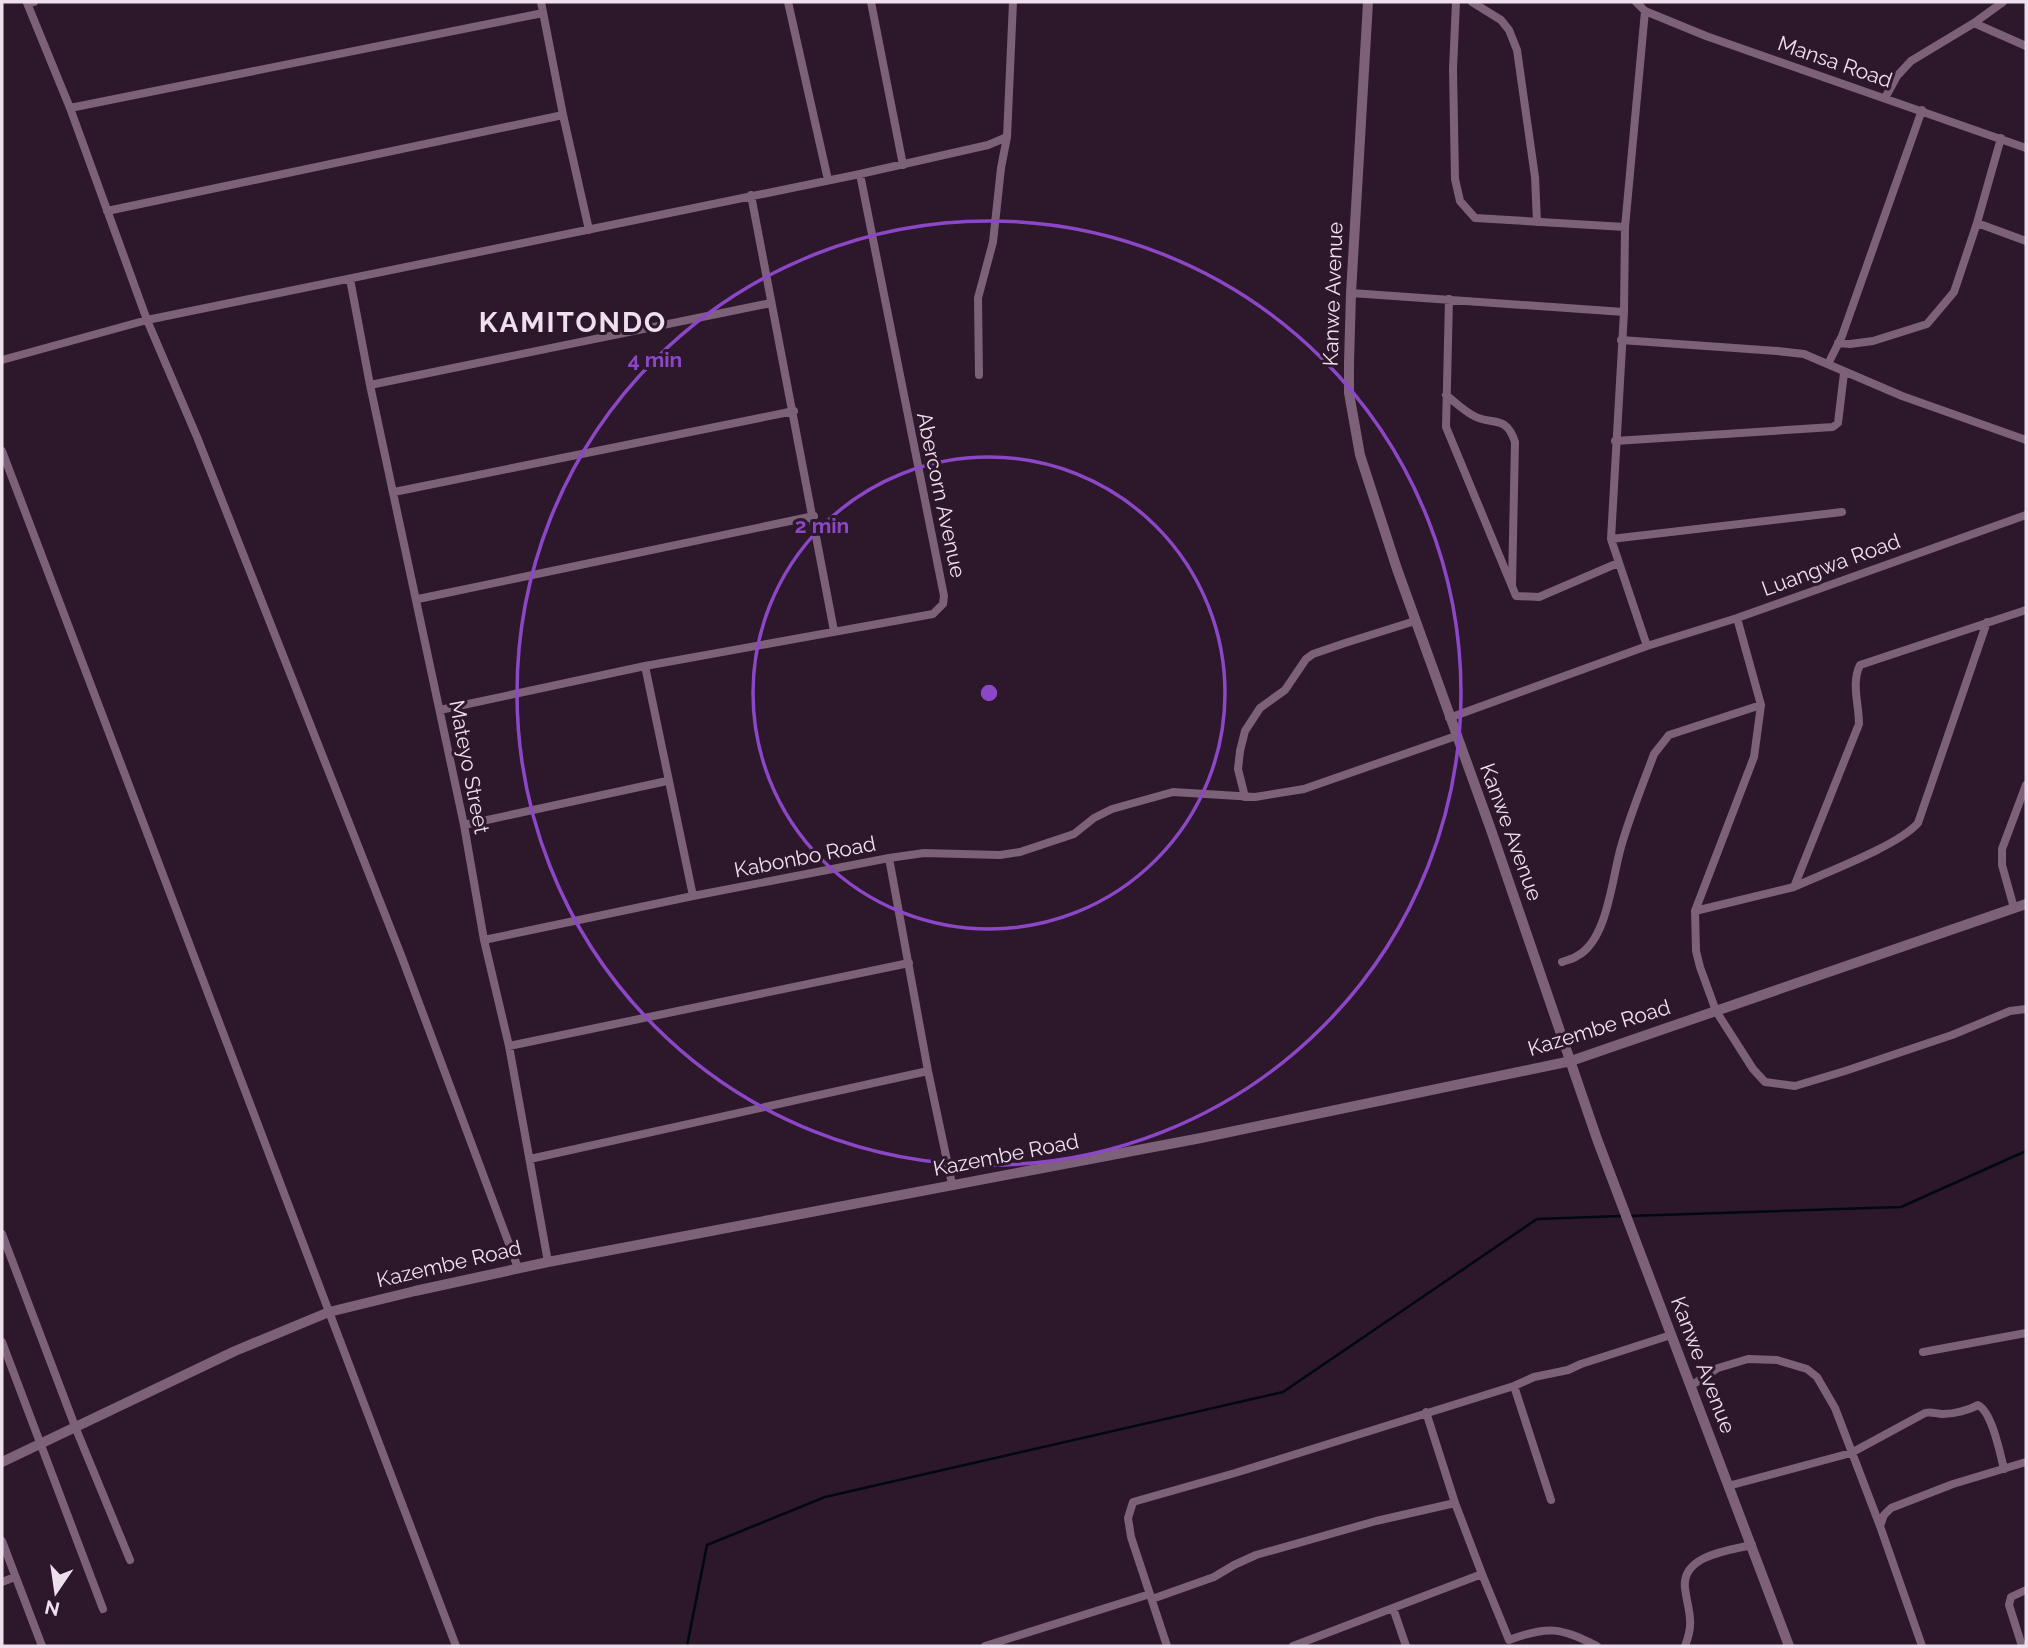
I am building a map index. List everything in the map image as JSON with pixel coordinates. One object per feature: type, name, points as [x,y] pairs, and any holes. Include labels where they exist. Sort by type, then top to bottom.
[{"type":"main road","name":"Kanwe Avenue","points":[[1368,2],[1351,293],[1349,393],[1360,455],[1415,621],[1490,827],[1597,1139],[1789,1646]]},
{"type":"main road","name":"Kazembe Road","points":[[2,1462],[235,1351],[329,1312],[518,1268],[1200,1138],[1571,1061],[2026,904]]},
{"type":"street","points":[[29,2],[148,320],[197,437],[401,955],[518,1268]]},
{"type":"street","points":[[541,2],[589,230]]},
{"type":"street","points":[[788,2],[828,180]]},
{"type":"street","points":[[872,2],[902,165]]},
{"type":"street","points":[[979,374],[978,299],[993,242],[1007,137],[1013,2]]},
{"type":"street","points":[[1455,2],[1453,156],[1460,201],[1475,218],[1625,227]]},
{"type":"street","points":[[1472,2],[1500,20],[1509,30],[1517,50],[1535,177],[1536,222]]},
{"type":"street","name":"Mansa Road","points":[[1636,2],[1645,11],[1706,36],[2026,148]]},
{"type":"street","points":[[1885,98],[1897,76],[1911,61],[2003,2]]},
{"type":"street","points":[[1645,11],[1625,227],[1624,312],[1611,538],[1647,646]]},
{"type":"street","points":[[70,108],[543,13]]},
{"type":"street","points":[[1974,23],[2026,46]]},
{"type":"street","points":[[1828,364],[1922,110]]},
{"type":"street","points":[[107,211],[563,115]]},
{"type":"street","points":[[2,360],[148,320],[860,174],[970,150],[1007,137]]},
{"type":"street","points":[[1838,343],[1873,341],[1927,324],[1954,292],[2001,138]]},
{"type":"street","name":"Abercorn Avenue","points":[[440,710],[645,666],[933,614],[943,604],[944,596],[860,174]]},
{"type":"street","points":[[751,195],[834,631]]},
{"type":"street","points":[[1977,223],[2026,241]]},
{"type":"street","name":"Mateyo Street","points":[[351,279],[370,384],[418,599],[464,825],[484,940],[509,1046],[548,1262]]},
{"type":"street","points":[[1351,293],[1624,312]]},
{"type":"street","points":[[1449,299],[1445,417],[1449,437],[1516,596],[1539,597],[1618,563]]},
{"type":"street","points":[[370,384],[771,303]]},
{"type":"street","points":[[1621,340],[1804,355],[1958,417],[2026,440]]},
{"type":"street","points":[[1615,441],[1836,426],[1844,373]]},
{"type":"street","points":[[1446,395],[1473,415],[1501,422],[1509,429],[1515,442],[1512,588]]},
{"type":"street","points":[[394,492],[794,411]]},
{"type":"street","points":[[2,452],[456,1646]]},
{"type":"street","points":[[1611,538],[1842,512]]},
{"type":"street","name":"Luangwa Road","points":[[1449,718],[1647,646],[1737,618],[2026,515]]},
{"type":"street","points":[[418,599],[814,516]]},
{"type":"street","points":[[1794,887],[1859,724],[1855,684],[1860,665],[2026,610]]},
{"type":"street","points":[[1737,618],[1761,705],[1754,757],[1695,911],[1696,951],[1716,1011],[1753,1069],[1765,1082],[1795,1086],[1845,1072],[1952,1035],[2010,1011],[2026,1009]]},
{"type":"street","points":[[1245,797],[1238,769],[1245,731],[1260,708],[1285,690],[1306,659],[1345,643],[1415,621]]},
{"type":"street","points":[[1695,911],[1794,887],[1911,831],[1918,823],[1987,622]]},
{"type":"street","points":[[645,666],[693,896]]},
{"type":"street","points":[[1562,962],[1585,951],[1598,932],[1613,884],[1620,847],[1654,754],[1661,743],[1669,735],[1683,729],[1761,705]]},
{"type":"street","points":[[890,858],[924,853],[1000,855],[1020,852],[1074,834],[1094,818],[1112,809],[1173,792],[1268,796],[1314,787],[1456,737]]},
{"type":"street","points":[[464,825],[667,781]]},
{"type":"street","points":[[2014,908],[2002,865],[2002,849],[2026,785]]},
{"type":"street","name":"Kabonbo Road","points":[[484,940],[890,858],[928,1071],[952,1184]]},
{"type":"street","points":[[509,1046],[909,963]]},
{"type":"street","points":[[530,1159],[928,1071]]},
{"type":"street","points":[[2,1234],[76,1429],[130,1560]]},
{"type":"street","points":[[1923,1352],[2026,1333]]},
{"type":"street","points":[[1167,1646],[1131,1537],[1128,1518],[1133,1502],[1235,1473],[1514,1386],[1534,1377],[1567,1370],[1671,1335]]},
{"type":"street","points":[[2,1342],[103,1609]]},
{"type":"street","points":[[1692,1385],[1718,1368],[1748,1359],[1777,1360],[1807,1369],[1817,1377],[1827,1392],[1880,1526],[1922,1646]]},
{"type":"street","points":[[1514,1386],[1551,1500]]},
{"type":"street","points":[[1728,1486],[1851,1453],[1920,1415],[1970,1410],[1978,1405],[1984,1408],[1988,1416],[2004,1469]]},
{"type":"street","points":[[1426,1412],[1455,1503],[1508,1643],[1529,1633],[1552,1629],[1565,1631],[1597,1646]]},
{"type":"street","points":[[1880,1526],[1884,1515],[1891,1508],[1952,1483],[2026,1462]]},
{"type":"street","points":[[985,1646],[1214,1577],[1234,1564],[1256,1555],[1376,1521],[1455,1503]]},
{"type":"street","points":[[2,1541],[42,1646]]},
{"type":"street","points":[[1685,1646],[1692,1619],[1685,1587],[1687,1574],[1701,1560],[1752,1545]]},
{"type":"street","points":[[1293,1646],[1482,1574]]},
{"type":"street","points":[[2,1582],[15,1577]]},
{"type":"street","points":[[2022,1646],[2009,1605],[2011,1597],[2026,1590]]},
{"type":"street","points":[[1393,1608],[1406,1646]]},
{"type":"waterway","points":[[1629,1216],[1901,1207],[2026,1151]]},
{"type":"waterway","points":[[687,1646],[707,1545],[825,1497],[1283,1392],[1537,1219],[1622,1216]]},
{"type":"district","name":"KAMITONDO","points":[[573,322]]}]
